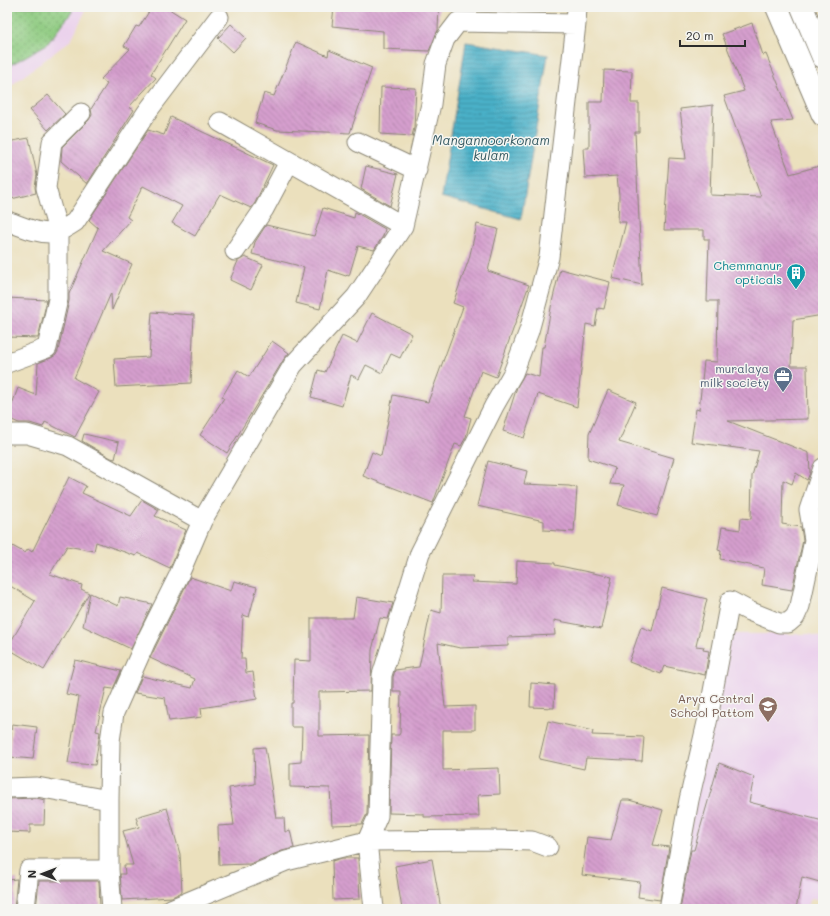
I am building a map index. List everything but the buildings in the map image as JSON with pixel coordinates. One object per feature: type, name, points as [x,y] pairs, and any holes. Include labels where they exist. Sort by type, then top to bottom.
[{"type":"main road","points":[[777,7],[823,115]]},
{"type":"main road","points":[[802,7],[821,45]]},
{"type":"street","points":[[112,909],[108,870],[108,800],[110,741],[114,713],[146,641],[178,577],[202,521],[293,365],[356,297],[403,226],[431,104],[436,64],[445,39],[458,22],[577,15],[547,264],[529,331],[513,372],[494,406],[420,553],[382,675],[378,816],[367,842],[374,909]]},
{"type":"street","points":[[7,221],[37,232],[58,231],[75,222],[147,112],[219,17]]},
{"type":"street","points":[[794,48],[821,45]]},
{"type":"street","points":[[7,363],[47,348],[58,300],[58,231],[46,188],[52,142],[81,113]]},
{"type":"street","points":[[220,122],[403,226]]},
{"type":"street","points":[[358,142],[416,170]]},
{"type":"street","points":[[235,250],[264,209],[288,162]]},
{"type":"street","points":[[9,437],[27,434],[68,446],[202,521]]},
{"type":"street","points":[[669,909],[730,601],[749,611],[779,623],[788,623],[795,617],[800,606],[814,540],[809,510],[823,468]]},
{"type":"street","points":[[7,788],[37,787],[108,800]]},
{"type":"street","points":[[171,909],[286,860],[367,842],[488,840],[532,842],[548,847]]},
{"type":"street","points":[[25,909],[29,870],[108,870]]},
{"type":"shaded area","points":[[7,7],[83,7],[85,12],[71,40],[7,87]]},
{"type":"shaded area","name":"Arya Central School Pattom","points":[[731,634],[810,634],[823,638],[823,900],[811,898],[807,909],[672,909]]},
{"type":"green space","points":[[7,7],[71,7],[72,12],[47,44],[7,67]]},
{"type":"water","name":"Mangannoorkonam kulam","points":[[466,42],[548,55],[521,219],[441,197]]},
{"type":"place","name":"Chemmanur opticals","points":[[796,290]]},
{"type":"place","name":"muralaya milk society","points":[[783,393]]},
{"type":"place","name":"Arya Central School Pattom","points":[[768,723]]}]
